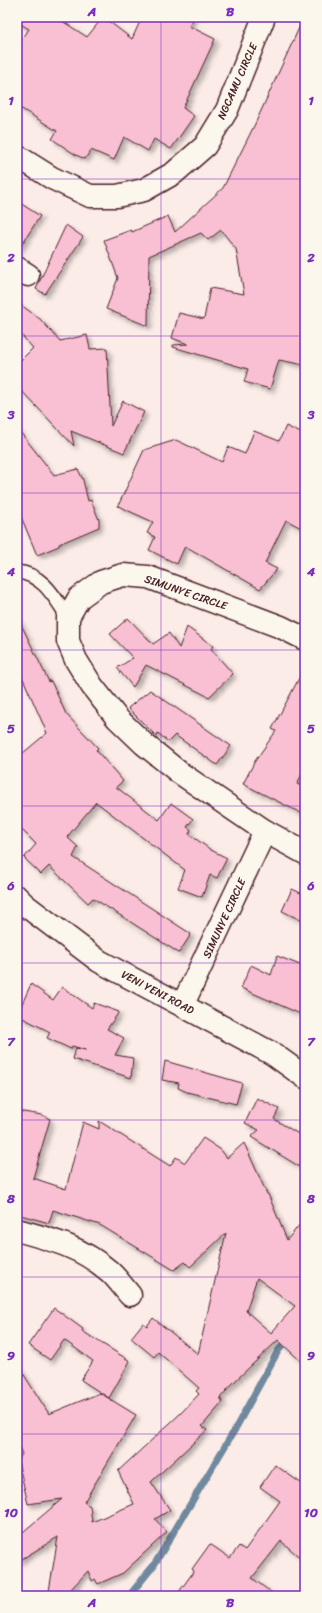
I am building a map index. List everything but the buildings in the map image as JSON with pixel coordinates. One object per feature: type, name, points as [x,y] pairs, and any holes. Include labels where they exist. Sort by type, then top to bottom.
[{"type":"street","name":"NGCAMU CIRCLE","points":[[18,160],[90,196],[116,196],[144,190],[174,174],[205,146],[227,110],[264,17]]},
{"type":"street","name":"SIMUNYE CIRCLE","points":[[68,617],[79,598],[102,582],[123,575],[148,577],[281,626],[305,639]]},
{"type":"street","points":[[68,617],[68,641],[76,660],[92,686],[117,718],[144,744],[180,773],[265,831],[305,853]]},
{"type":"street","name":"SIMUNYE CIRCLE","points":[[183,1004],[265,831]]},
{"type":"street","name":"VENI YENI ROAD","points":[[17,897],[24,904],[99,961],[183,1004],[273,1054],[305,1077]]},
{"type":"street","points":[[17,1230],[61,1242],[87,1255],[110,1272],[130,1295]]},
{"type":"lane","points":[[17,572],[34,577],[48,588],[68,617]]},
{"type":"waterway","points":[[129,1596],[154,1565],[234,1431],[278,1351],[289,1338]]}]
